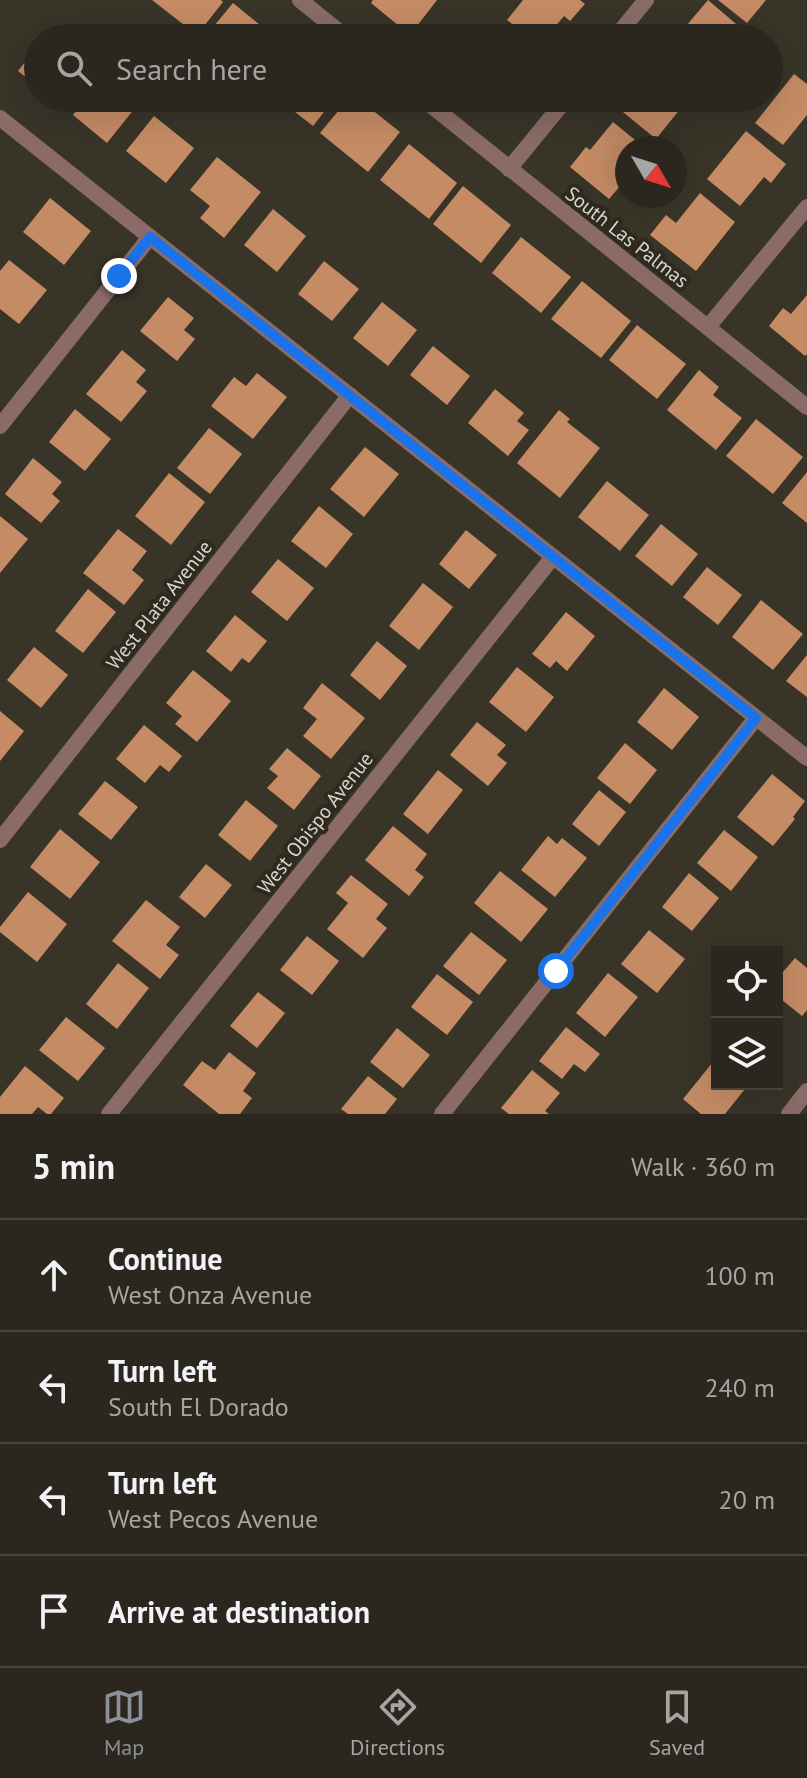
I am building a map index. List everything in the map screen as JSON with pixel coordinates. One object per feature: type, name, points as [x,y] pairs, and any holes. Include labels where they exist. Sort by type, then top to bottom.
[{"type":"street","points":[[626,24],[646,0]]},
{"type":"street","points":[[308,2],[332,24]]},
{"type":"street","name":"South Las Palmas","points":[[439,112],[807,407]]},
{"type":"street","points":[[509,169],[556,112]]},
{"type":"street","points":[[0,118],[807,758]]},
{"type":"street","points":[[708,327],[807,207]]},
{"type":"street","points":[[0,426],[150,237]]},
{"type":"street","name":"West Plata Avenue","points":[[0,840],[350,395]]},
{"type":"street","name":"West Obispo Avenue","points":[[109,1114],[553,557]]},
{"type":"street","points":[[442,1114],[756,718]]},
{"type":"street","points":[[789,1114],[807,1091]]},
{"type":"building","points":[[152,0],[223,2],[206,24],[183,24]]},
{"type":"building","points":[[373,0],[437,0],[418,24],[397,24],[371,3]]},
{"type":"building","points":[[523,0],[580,0],[585,4],[570,21],[564,16],[557,24],[512,24],[507,20]]},
{"type":"building","points":[[708,0],[736,24],[688,24]]},
{"type":"building","points":[[718,0],[766,0],[747,23]]},
{"type":"building","points":[[233,3],[259,24],[216,24]]},
{"type":"building","points":[[794,74],[807,84],[807,115],[783,145],[755,123],[764,112],[783,112],[783,88]]},
{"type":"building","points":[[75,112],[132,112],[107,143],[73,115]]},
{"type":"building","points":[[295,112],[324,112],[313,126]]},
{"type":"building","points":[[337,112],[375,112],[400,132],[368,172],[320,133]]},
{"type":"building","points":[[623,112],[678,112],[658,136],[652,136]]},
{"type":"building","points":[[154,116],[194,148],[166,183],[126,151]]},
{"type":"building","points":[[613,122],[630,136],[615,136],[615,192],[609,199],[570,167],[586,147],[590,150]]},
{"type":"building","points":[[746,131],[786,164],[771,183],[764,177],[740,206],[707,179]]},
{"type":"building","points":[[409,144],[457,183],[429,219],[380,180]]},
{"type":"building","points":[[217,157],[261,192],[224,238],[200,218],[210,206],[190,190]]},
{"type":"building","points":[[463,186],[511,225],[481,263],[433,224]]},
{"type":"building","points":[[700,193],[735,222],[696,271],[650,235],[666,215],[676,223]]},
{"type":"building","points":[[50,198],[91,231],[64,265],[23,232]]},
{"type":"building","points":[[273,209],[306,236],[277,272],[244,245]]},
{"type":"building","points":[[521,237],[571,277],[541,313],[492,273]]},
{"type":"building","points":[[9,260],[47,290],[19,324],[0,309],[0,271]]},
{"type":"building","points":[[324,261],[359,289],[332,321],[298,294]]},
{"type":"building","points":[[582,281],[631,321],[601,358],[551,319]]},
{"type":"building","points":[[807,295],[805,356],[769,326],[783,308],[791,314]]},
{"type":"building","points":[[168,297],[194,318],[184,330],[195,339],[177,361],[140,331]]},
{"type":"building","points":[[382,302],[417,330],[388,366],[353,338]]},
{"type":"building","points":[[637,325],[686,364],[657,399],[609,360]]},
{"type":"building","points":[[433,346],[470,376],[447,405],[410,375]]},
{"type":"building","points":[[122,350],[146,370],[136,382],[147,391],[121,422],[86,394]]},
{"type":"building","points":[[699,370],[719,387],[713,395],[742,418],[716,450],[667,410]]},
{"type":"building","points":[[257,373],[287,397],[253,439],[211,406],[234,377],[246,386]]},
{"type":"building","points":[[495,389],[524,413],[517,421],[529,430],[508,456],[468,423]]},
{"type":"building","points":[[75,409],[111,439],[85,471],[49,442]]},
{"type":"building","points":[[559,410],[570,419],[567,422],[600,448],[560,498],[517,463]]},
{"type":"building","points":[[756,419],[803,457],[773,494],[726,456]]},
{"type":"building","points":[[209,428],[242,454],[210,494],[177,468]]},
{"type":"building","points":[[365,447],[399,474],[364,517],[330,489]]},
{"type":"building","points":[[33,458],[62,482],[52,494],[60,501],[41,523],[5,494]]},
{"type":"building","points":[[807,472],[807,523],[782,503]]},
{"type":"building","points":[[169,473],[205,502],[171,545],[135,516]]},
{"type":"building","points":[[607,481],[649,515],[620,551],[578,517]]},
{"type":"building","points":[[319,506],[353,534],[326,568],[291,541]]},
{"type":"building","points":[[0,516],[28,539],[0,573]]},
{"type":"building","points":[[661,524],[698,554],[672,586],[635,556]]},
{"type":"building","points":[[118,529],[147,551],[132,570],[144,580],[124,605],[83,573]]},
{"type":"building","points":[[466,530],[497,555],[469,589],[439,564]]},
{"type":"building","points":[[278,559],[314,588],[287,621],[251,592]]},
{"type":"building","points":[[707,567],[742,595],[718,625],[683,597]]},
{"type":"building","points":[[423,583],[453,607],[419,650],[389,626]]},
{"type":"building","points":[[88,589],[116,612],[83,653],[55,631]]},
{"type":"building","points":[[761,600],[803,634],[773,670],[732,637]]},
{"type":"building","points":[[566,612],[595,636],[567,671],[556,661],[550,668],[532,654]]},
{"type":"building","points":[[235,615],[267,641],[249,663],[242,658],[231,672],[206,651]]},
{"type":"building","points":[[377,641],[407,666],[380,700],[350,675]]},
{"type":"building","points":[[34,647],[68,675],[41,708],[7,680]]},
{"type":"building","points":[[807,655],[807,697],[786,681]]},
{"type":"building","points":[[517,667],[554,697],[526,732],[489,702]]},
{"type":"building","points":[[193,670],[231,701],[197,742],[175,724],[182,716],[166,703]]},
{"type":"building","points":[[322,683],[365,718],[331,759],[303,736],[317,719],[303,708]]},
{"type":"building","points":[[664,688],[699,717],[672,750],[637,722]]},
{"type":"building","points":[[0,711],[24,731],[0,761]]},
{"type":"building","points":[[477,722],[506,745],[497,755],[507,763],[488,786],[450,755]]},
{"type":"building","points":[[144,725],[182,756],[169,772],[160,765],[145,783],[116,759]]},
{"type":"building","points":[[625,743],[657,770],[630,804],[597,778]]},
{"type":"building","points":[[287,748],[321,776],[294,810],[267,788],[278,776],[269,769]]},
{"type":"building","points":[[438,770],[463,790],[428,834],[403,814]]},
{"type":"building","points":[[772,774],[805,801],[773,846],[737,817]]},
{"type":"building","points":[[105,781],[138,807],[111,840],[78,814]]},
{"type":"building","points":[[599,790],[626,812],[599,846],[572,824]]},
{"type":"building","points":[[246,800],[278,826],[250,861],[218,835]]},
{"type":"building","points":[[393,826],[427,854],[415,870],[424,877],[409,896],[365,860]]},
{"type":"building","points":[[60,829],[100,862],[70,899],[30,867]]},
{"type":"building","points":[[724,830],[758,857],[731,891],[697,863]]},
{"type":"building","points":[[548,836],[557,844],[562,838],[587,858],[555,897],[521,870]]},
{"type":"building","points":[[206,864],[232,885],[205,918],[179,897]]},
{"type":"building","points":[[500,871],[548,909],[521,942],[474,903]]},
{"type":"building","points":[[689,873],[719,898],[692,931],[662,907]]},
{"type":"building","points":[[351,875],[388,904],[376,919],[387,928],[363,958],[327,929],[348,903],[336,893]]},
{"type":"building","points":[[28,892],[67,924],[37,962],[0,932],[0,927]]},
{"type":"building","points":[[146,900],[180,927],[166,945],[179,955],[160,979],[112,941]]},
{"type":"building","points":[[649,930],[685,959],[657,993],[621,964]]},
{"type":"building","points":[[471,932],[507,960],[479,995],[443,966]]},
{"type":"building","points":[[307,936],[339,961],[312,995],[280,970]]},
{"type":"building","points":[[795,958],[807,968],[807,1010],[802,1016],[783,1001],[783,972]]},
{"type":"building","points":[[118,963],[149,988],[117,1029],[86,1004]]},
{"type":"building","points":[[608,973],[638,997],[605,1037],[576,1013]]},
{"type":"building","points":[[437,974],[473,1002],[447,1035],[411,1007]]},
{"type":"building","points":[[258,992],[285,1013],[257,1048],[230,1026]]},
{"type":"building","points":[[66,1017],[105,1048],[78,1081],[39,1050]]},
{"type":"building","points":[[566,1027],[600,1054],[585,1072],[574,1064],[562,1079],[539,1061]]},
{"type":"building","points":[[397,1028],[430,1055],[403,1088],[370,1062]]},
{"type":"building","points":[[229,1052],[256,1073],[243,1091],[252,1098],[240,1114],[219,1114],[183,1085],[202,1061],[215,1070]]},
{"type":"building","points":[[711,1064],[711,1090],[744,1090],[725,1114],[701,1114],[683,1099]]},
{"type":"building","points":[[25,1066],[64,1098],[51,1114],[38,1107],[32,1114],[0,1114],[0,1097]]},
{"type":"building","points":[[532,1070],[560,1093],[545,1111],[549,1114],[509,1114],[501,1108]]},
{"type":"building","points":[[368,1076],[397,1099],[385,1114],[348,1114],[341,1109]]},
{"type":"route","points":[[119,276],[150,237],[756,718],[556,971]]}]
